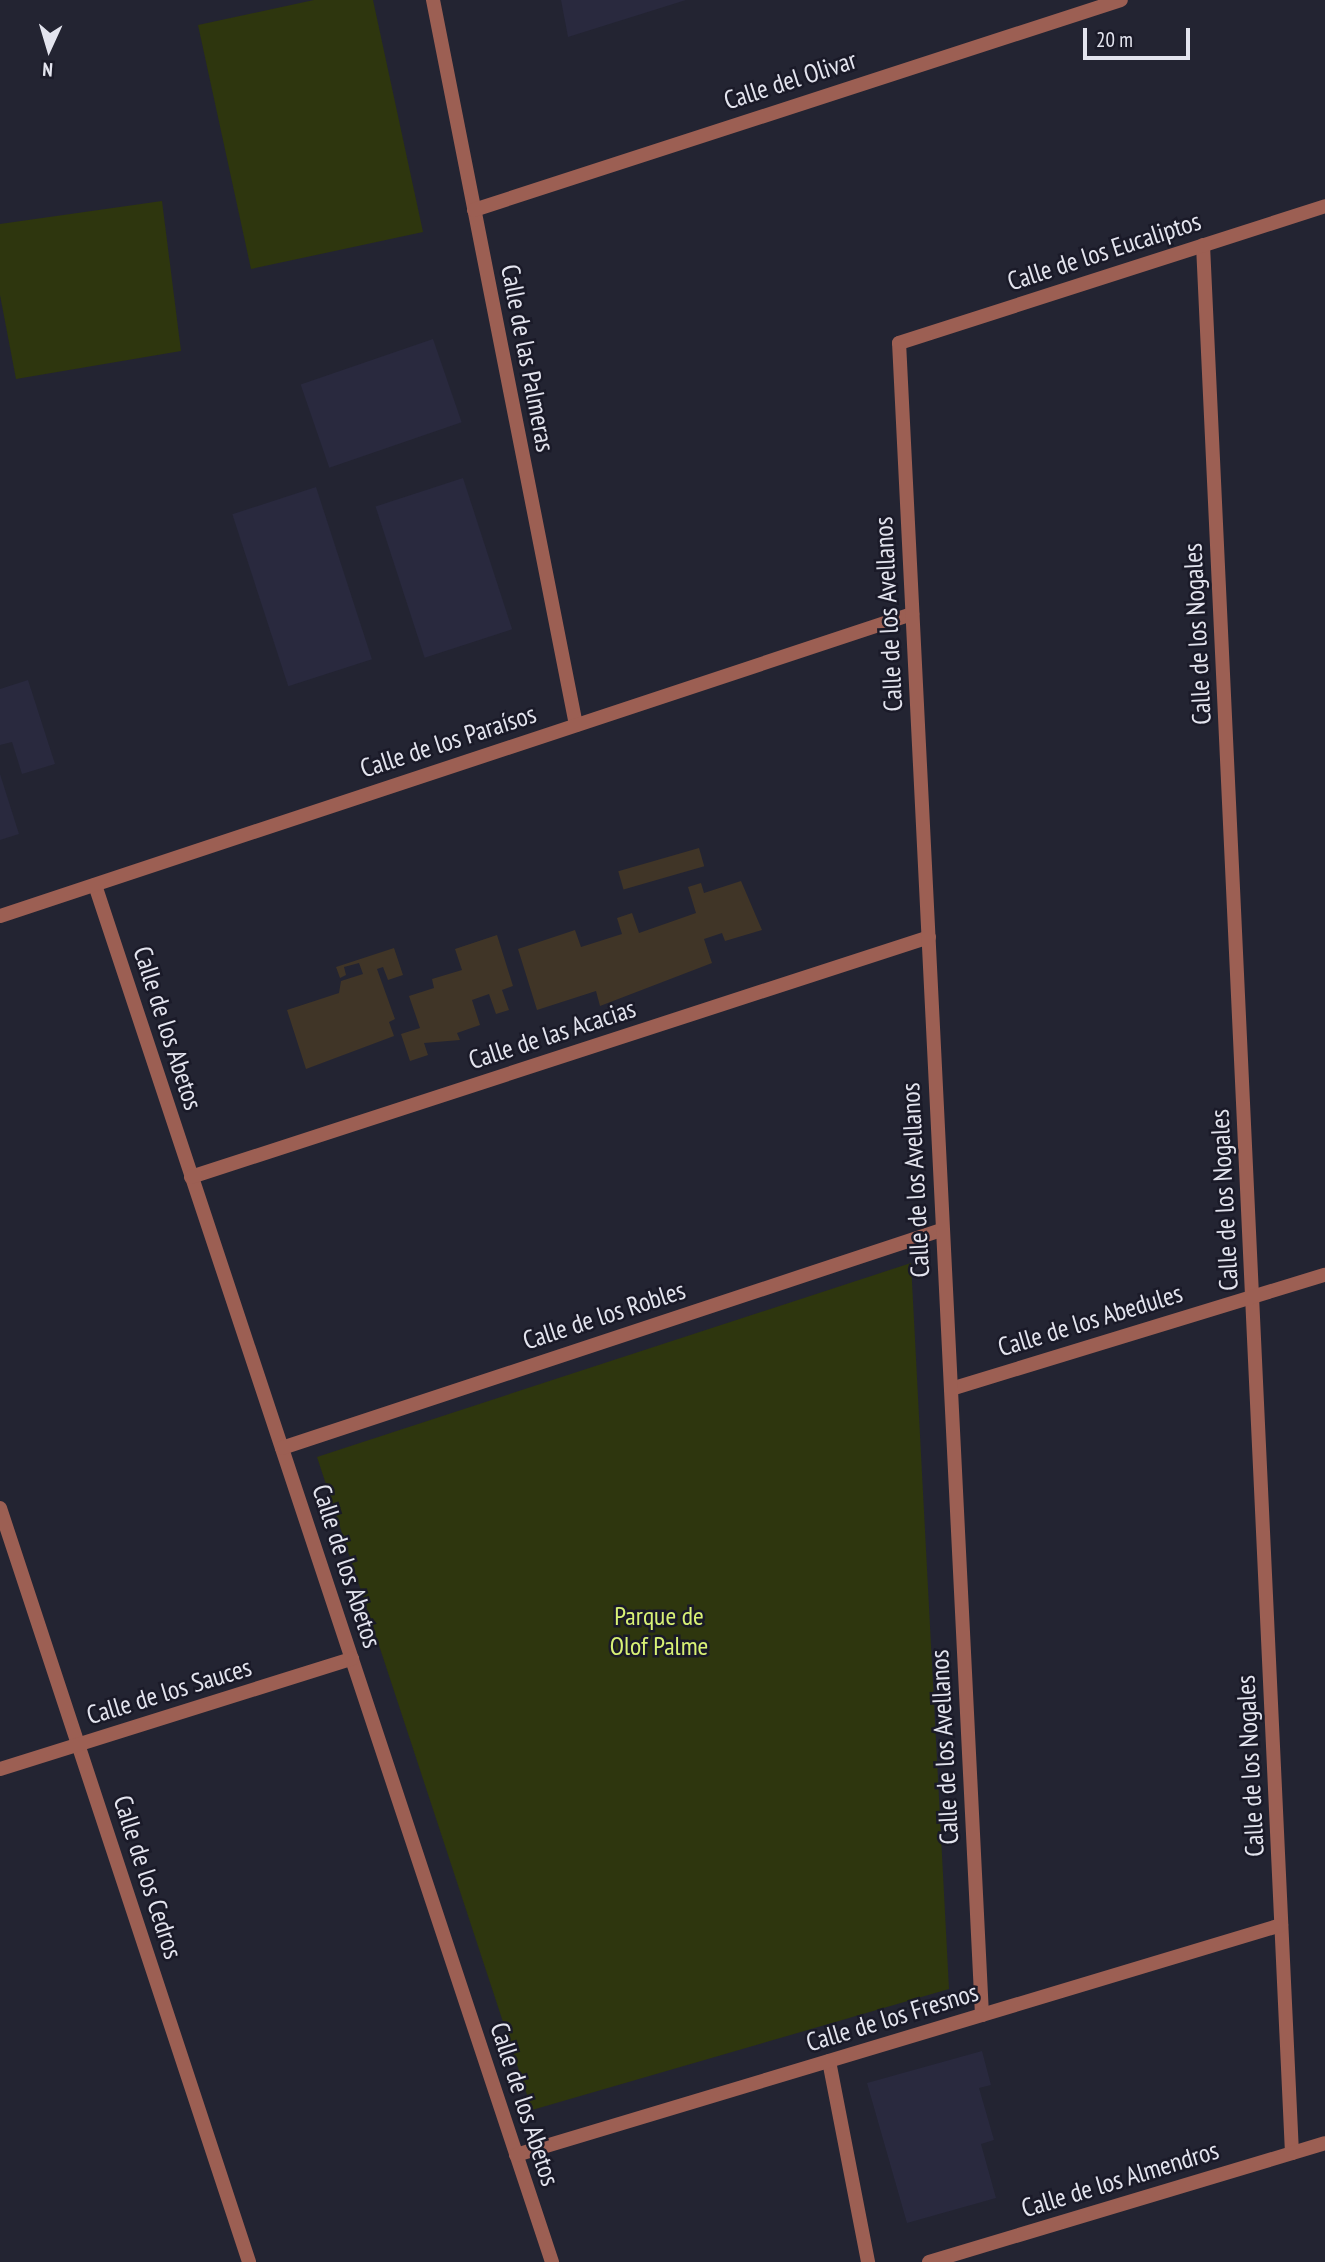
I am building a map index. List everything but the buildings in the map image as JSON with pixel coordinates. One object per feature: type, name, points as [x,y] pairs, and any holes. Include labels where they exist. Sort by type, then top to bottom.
[{"type":"street","name":"Calle de las Palmeras","points":[[433,0],[576,724]]},
{"type":"street","name":"Calle del Olivar","points":[[474,210],[1121,0]]},
{"type":"street","name":"Calle de los Eucaliptos","points":[[899,343],[1325,206]]},
{"type":"street","name":"Calle de los Nogales","points":[[1203,245],[1292,2153]]},
{"type":"street","name":"Calle de los Avellanos","points":[[899,343],[982,2015]]},
{"type":"street","name":"Calle de los Paraísos","points":[[0,916],[912,614]]},
{"type":"street","name":"Calle de los Abetos","points":[[95,885],[552,2262]]},
{"type":"street","name":"Calle de las Acacias","points":[[191,1177],[929,937]]},
{"type":"street","name":"Calle de los Robles","points":[[282,1448],[941,1230]]},
{"type":"street","name":"Calle de los Abedules","points":[[951,1389],[1325,1275]]},
{"type":"street","name":"Calle de los Cedros","points":[[0,1508],[249,2262]]},
{"type":"street","name":"Calle de los Sauces","points":[[0,1769],[352,1659]]},
{"type":"street","name":"Calle de los Fresnos","points":[[516,2155],[1282,1925]]},
{"type":"street","points":[[829,2061],[868,2262]]},
{"type":"street","name":"Calle de los Almendros","points":[[929,2262],[1325,2143]]},
{"type":"shaded area","points":[[561,0],[686,0],[568,37]]},
{"type":"shaded area","points":[[433,339],[462,422],[329,468],[301,385]]},
{"type":"shaded area","points":[[463,478],[512,629],[425,658],[376,506]]},
{"type":"shaded area","points":[[316,487],[372,659],[288,686],[232,514]]},
{"type":"shaded area","points":[[28,680],[55,764],[22,774],[12,742],[0,745],[0,689]]},
{"type":"shaded area","points":[[0,774],[19,834],[0,840]]},
{"type":"shaded area","points":[[982,2051],[991,2085],[979,2088],[994,2140],[981,2144],[996,2198],[907,2223],[867,2083]]},
{"type":"green space","points":[[314,0],[373,0],[423,232],[251,269],[198,25]]},
{"type":"green space","points":[[162,201],[181,351],[16,379],[0,295],[0,224]]},
{"type":"green space","name":"Parque de Olof Palme","points":[[911,1263],[949,1989],[532,2110],[317,1457]]}]
